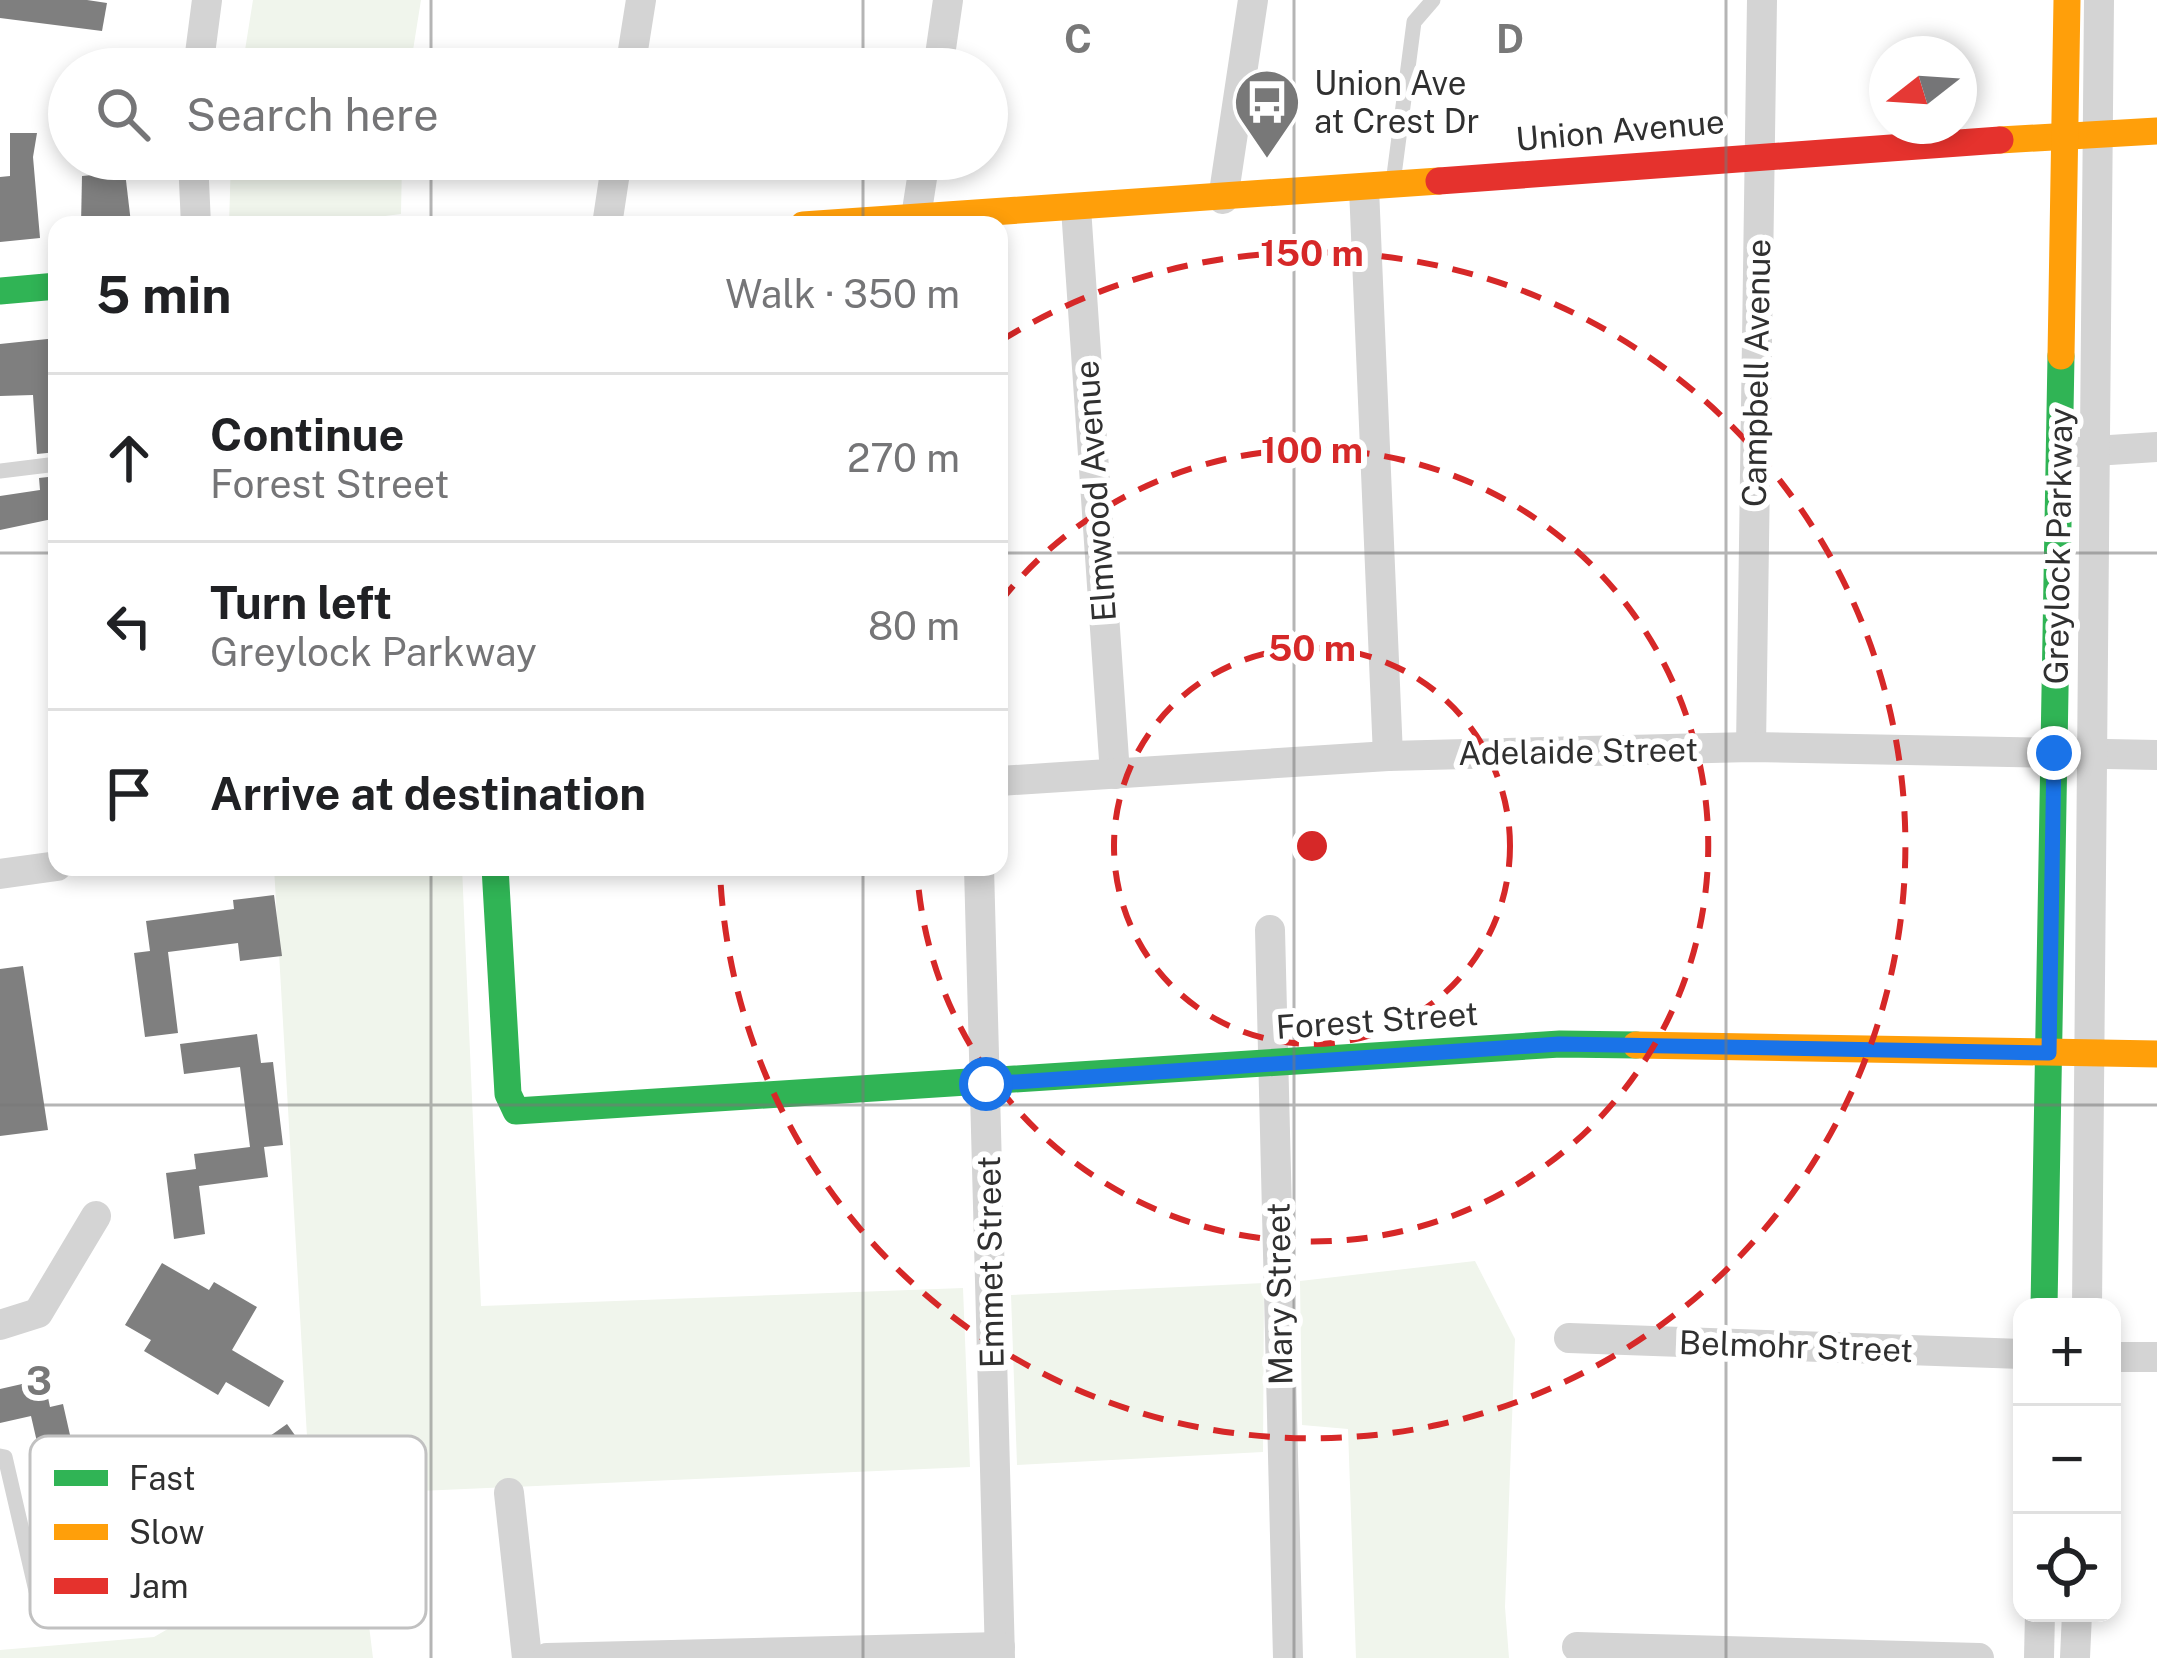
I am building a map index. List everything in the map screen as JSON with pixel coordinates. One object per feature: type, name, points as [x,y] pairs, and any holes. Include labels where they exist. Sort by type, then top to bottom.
[{"type":"street","points":[[201,48],[207,0]]},
{"type":"street","points":[[633,48],[641,0]]},
{"type":"street","points":[[941,48],[948,0]]},
{"type":"street","points":[[1223,199],[1253,0]]},
{"type":"street","name":"Campbell Avenue","points":[[1751,747],[1762,0]]},
{"type":"street","name":"Greylock Parkway","points":[[2067,0],[2081,136],[2095,452],[2087,1298]]},
{"type":"street","name":"Greylock Parkway","points":[[2044,1298],[2060,453],[2081,136],[2099,0]]},
{"type":"street","name":"Union Avenue","points":[[934,216],[1223,199],[1759,154],[2157,131]]},
{"type":"street","points":[[194,180],[196,216]]},
{"type":"street","points":[[608,216],[613,180]]},
{"type":"street","points":[[916,216],[922,180]]},
{"type":"street","points":[[1378,187],[1388,756]]},
{"type":"street","name":"Elmwood Avenue","points":[[1076,208],[1115,774]]},
{"type":"street","points":[[0,291],[48,287]]},
{"type":"street","points":[[2060,453],[2157,447]]},
{"type":"street","name":"Adelaide Street","points":[[1008,781],[1388,756],[1751,747],[2157,755]]},
{"type":"street","points":[[0,874],[48,867]]},
{"type":"street","name":"Forest Street","points":[[496,876],[508,1094],[515,1111],[1559,1044],[2157,1054]]},
{"type":"street","name":"Emmet Street","points":[[979,876],[1000,1652]]},
{"type":"street","name":"Mary Street","points":[[1270,930],[1288,1658]]},
{"type":"street","points":[[0,1325],[38,1313],[96,1216]]},
{"type":"street","name":"Belmohr Street","points":[[1570,1338],[2013,1354]]},
{"type":"street","points":[[2121,1357],[2157,1358]]},
{"type":"street","points":[[509,1493],[527,1658]]},
{"type":"street","points":[[2039,1658],[2040,1622]]},
{"type":"street","points":[[2075,1658],[2077,1622]]},
{"type":"street","points":[[1576,1647],[1979,1658]]},
{"type":"street","points":[[547,1658],[1000,1652]]},
{"type":"lane","points":[[1378,187],[1414,22],[1433,0]]},
{"type":"lane","points":[[0,471],[48,465]]},
{"type":"lane","points":[[0,1456],[5,1457],[30,1565]]},
{"type":"shaded area","points":[[253,0],[421,0],[413,48],[245,48]]},
{"type":"shaded area","points":[[230,180],[402,180],[401,214],[229,216]]},
{"type":"shaded area","points":[[275,876],[462,876],[481,1306],[963,1288],[970,1467],[426,1491],[426,1436],[307,1436]]},
{"type":"shaded area","points":[[1475,1261],[1515,1339],[1505,1607],[1509,1658],[1356,1658],[1348,1429],[1302,1425],[1300,1281]]},
{"type":"shaded area","points":[[1264,1283],[1263,1452],[1017,1465],[1011,1295]]},
{"type":"shaded area","points":[[170,1628],[369,1628],[373,1658],[0,1658],[0,1650],[154,1637]]},
{"type":"building","points":[[0,0],[107,3],[102,31],[0,18]]},
{"type":"building","points":[[10,133],[37,133],[33,157],[40,238],[0,242],[0,177],[10,176]]},
{"type":"building","points":[[82,180],[126,180],[130,216],[81,216]]},
{"type":"building","points":[[48,339],[48,453],[37,454],[33,395],[0,396],[0,344]]},
{"type":"building","points":[[48,477],[48,520],[0,530],[0,496],[40,490],[39,478]]},
{"type":"building","points":[[274,895],[282,956],[240,961],[238,943],[168,952],[178,1033],[145,1037],[134,953],[150,951],[146,921],[234,909],[233,900]]},
{"type":"building","points":[[23,966],[48,1130],[0,1136],[0,969]]},
{"type":"building","points":[[257,1034],[261,1063],[273,1062],[283,1145],[264,1147],[268,1177],[199,1186],[205,1234],[174,1239],[166,1173],[196,1169],[194,1154],[250,1147],[240,1067],[184,1074],[180,1044]]},
{"type":"building","points":[[162,1263],[209,1290],[214,1282],[257,1307],[232,1350],[284,1381],[269,1407],[226,1382],[218,1395],[144,1351],[151,1340],[125,1325]]},
{"type":"building","points":[[44,1379],[50,1407],[63,1404],[70,1436],[36,1436],[31,1416],[0,1423],[0,1389]]},
{"type":"building","points":[[287,1424],[296,1436],[270,1436]]},
{"type":"traffic: fast","points":[[0,291],[48,287]]},
{"type":"traffic: fast","points":[[2044,1298],[2061,356]]},
{"type":"traffic: fast","points":[[496,876],[508,1094],[516,1111],[1560,1044],[1636,1045]]},
{"type":"traffic: slow","points":[[2061,356],[2067,0]]},
{"type":"traffic: slow","points":[[2000,140],[2157,131]]},
{"type":"traffic: slow","points":[[933,216],[1439,181]]},
{"type":"traffic: slow","points":[[1636,1045],[2157,1054]]},
{"type":"traffic: jam","points":[[1439,181],[2000,140]]},
{"type":"place","name":"Union Ave at Crest Dr","points":[[1267,161]]},
{"type":"route","points":[[986,1084],[1559,1044],[2049,1053],[2054,753]]}]
